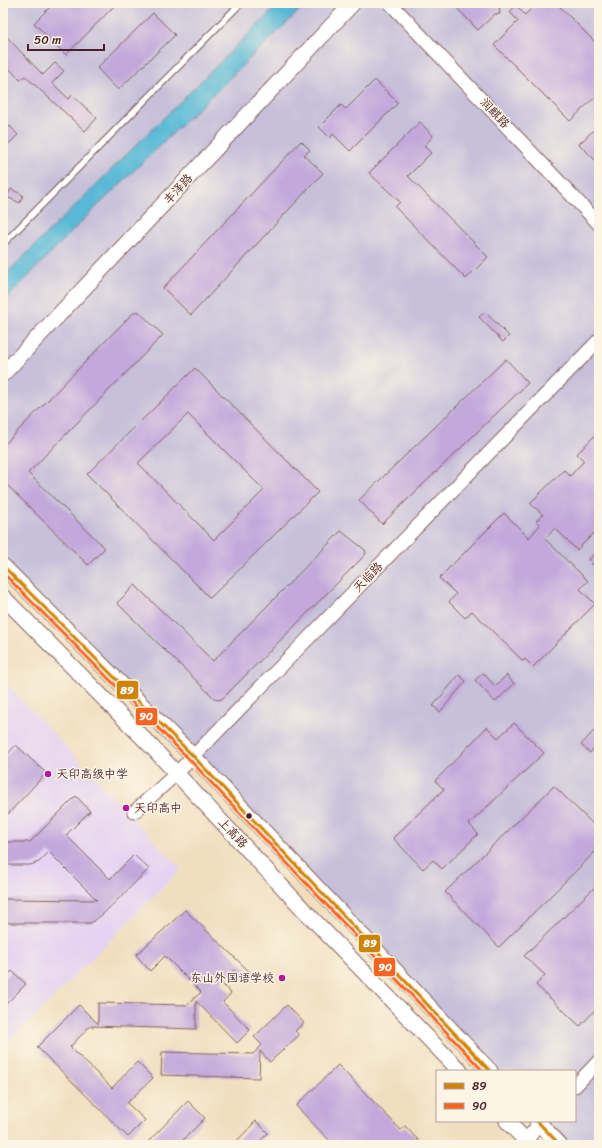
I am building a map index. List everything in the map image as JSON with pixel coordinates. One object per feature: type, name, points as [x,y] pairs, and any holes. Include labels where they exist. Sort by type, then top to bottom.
[{"type":"main road","name":"丰泽路","points":[[3,374],[353,3]]},
{"type":"main road","name":"上高路","points":[[3,566],[193,756],[489,1070]]},
{"type":"main road","name":"上高路","points":[[3,597],[177,773],[459,1070]]},
{"type":"main road","points":[[508,1122],[526,1143]]},
{"type":"main road","points":[[540,1122],[560,1145]]},
{"type":"street","name":"润麒路","points":[[390,3],[599,224]]},
{"type":"street","name":"天临路","points":[[134,812],[177,773],[599,340]]},
{"type":"street","points":[[576,1085],[599,1061]]},
{"type":"street","points":[[526,1143],[540,1122]]},
{"type":"lane","points":[[3,244],[241,3]]},
{"type":"shaded area","points":[[3,3],[599,3],[599,1145],[561,1145],[538,1122],[576,1122],[576,1070],[489,1070],[3,566]]},
{"type":"shaded area","name":"天印高级中学","points":[[3,680],[181,869],[3,1048]]},
{"type":"water","points":[[280,3],[307,3],[80,223],[3,302],[3,277]]},
{"type":"building","points":[[54,3],[117,3],[66,55],[34,23]]},
{"type":"building","points":[[452,3],[479,3],[482,6],[499,6],[500,14],[495,14],[478,30]]},
{"type":"building","points":[[537,3],[556,3],[599,46],[599,93],[570,121],[494,45],[518,21],[510,12],[516,5],[525,15]]},
{"type":"building","points":[[153,13],[175,35],[118,90],[97,68]]},
{"type":"building","points":[[3,33],[43,75],[55,63],[64,71],[52,83],[69,99],[72,95],[97,118],[85,131],[25,76],[20,80],[3,62]]},
{"type":"building","points":[[375,80],[398,103],[350,151],[333,134],[330,138],[319,127],[341,105],[346,109]]},
{"type":"building","points":[[420,122],[433,136],[424,146],[431,153],[408,176],[488,257],[466,279],[395,207],[400,202],[369,173]]},
{"type":"building","points":[[599,125],[599,164],[579,144]]},
{"type":"building","points":[[10,126],[18,135],[3,149],[3,133]]},
{"type":"building","points":[[301,141],[310,150],[304,155],[323,173],[191,315],[163,288]]},
{"type":"building","points":[[11,189],[23,195],[20,203],[7,197]]},
{"type":"building","points":[[138,311],[163,335],[28,473],[105,548],[88,565],[3,481],[3,446],[132,314]]},
{"type":"building","points":[[485,312],[509,336],[503,342],[479,317]]},
{"type":"building","points":[[506,359],[528,383],[382,524],[359,500]]},
{"type":"building","points":[[195,368],[318,492],[210,598],[87,474]],"holes":[[[188,414],[264,490],[214,540],[138,463]]]},
{"type":"building","points":[[599,431],[599,538],[594,533],[577,550],[555,528],[545,539],[588,581],[580,589],[595,604],[533,667],[525,659],[523,661],[472,611],[465,618],[449,602],[456,594],[439,578],[504,513],[529,538],[540,525],[536,521],[543,515],[530,503],[564,470],[570,476],[584,461],[577,454]]},
{"type":"building","points":[[341,531],[365,550],[366,553],[364,556],[223,698],[219,700],[215,699],[117,603],[135,585],[213,661]]},
{"type":"building","points":[[599,550],[599,571],[588,560]]},
{"type":"building","points":[[483,673],[495,686],[507,675],[514,684],[495,702],[475,680]]},
{"type":"building","points":[[459,675],[466,681],[440,712],[433,706]]},
{"type":"building","points":[[514,723],[544,753],[469,824],[478,834],[442,869],[433,860],[423,869],[393,838],[444,789],[435,781],[487,727],[498,738]]},
{"type":"building","points":[[599,725],[599,742],[590,753],[581,745]]},
{"type":"building","points":[[16,745],[46,773],[8,814],[3,810],[3,759]]},
{"type":"building","points":[[554,786],[599,830],[599,848],[499,947],[445,892]]},
{"type":"building","points":[[76,796],[90,811],[66,835],[110,879],[134,855],[149,869],[103,914],[91,923],[3,923],[3,899],[97,900],[49,852],[39,862],[30,865],[3,865],[3,842],[30,842]]},
{"type":"building","points":[[599,883],[599,1006],[580,1026],[536,985],[545,975],[524,956]]},
{"type":"building","points":[[185,910],[252,974],[245,981],[234,970],[221,983],[231,993],[223,1002],[250,1030],[237,1043],[196,1001],[196,1029],[90,1026],[70,1047],[112,1088],[137,1062],[153,1078],[127,1103],[145,1120],[128,1137],[37,1047],[79,1005],[98,1024],[98,1003],[187,1005],[201,992],[165,956],[150,971],[136,955]]},
{"type":"building","points":[[12,971],[26,984],[3,1007],[3,980]]},
{"type":"building","points":[[287,1005],[304,1023],[295,1031],[299,1035],[270,1062],[260,1051],[259,1078],[161,1075],[162,1052],[253,1054],[262,1045],[254,1037]]},
{"type":"building","points":[[338,1065],[401,1130],[405,1126],[423,1145],[334,1145],[296,1106]]},
{"type":"building","points":[[188,1101],[205,1118],[178,1145],[145,1145]]},
{"type":"building","points":[[256,1121],[268,1133],[256,1145],[233,1145]]},
{"type":"transit line","name":"89","points":[[3,566],[193,756],[489,1070]]},
{"type":"transit line","name":"90","points":[[3,573],[189,759],[482,1070]]},
{"type":"transit line","name":"89","points":[[538,1122],[560,1145]]},
{"type":"place","name":"天印高级中学","points":[[48,774]]},
{"type":"place","name":"天印高中","points":[[126,808]]},
{"type":"place","name":"东山外国语学校","points":[[282,978]]}]
